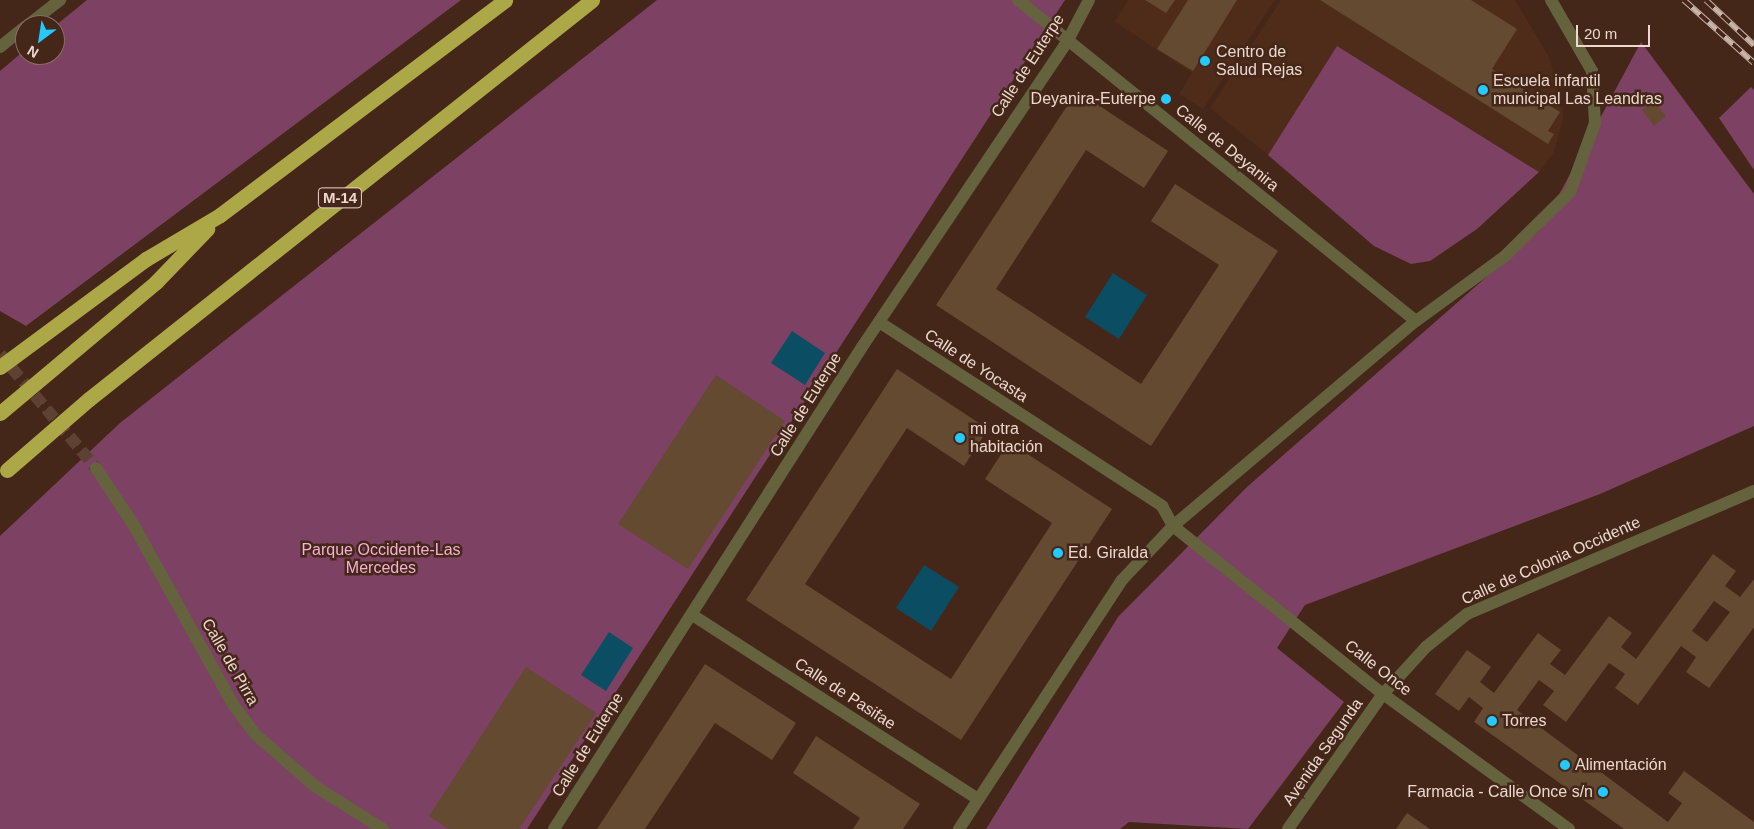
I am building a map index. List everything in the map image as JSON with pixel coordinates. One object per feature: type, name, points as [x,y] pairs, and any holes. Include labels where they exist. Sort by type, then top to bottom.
[{"type":"highway","points":[[0,367],[146,259],[220,215],[505,0]]},
{"type":"highway","name":"M-14","points":[[2,474],[89,399],[592,0]]},
{"type":"highway","points":[[0,413],[156,282],[220,215]]},
{"type":"street","points":[[41,15],[60,0]]},
{"type":"street","name":"Calle de Deyanira","points":[[1018,0],[1416,321]]},
{"type":"street","name":"Calle de Euterpe","points":[[554,829],[694,616],[879,322],[1068,40],[1089,0]]},
{"type":"street","points":[[959,829],[1122,580],[1173,526],[1416,321],[1511,249],[1570,192],[1586,157],[1595,123],[1592,71],[1551,0]]},
{"type":"street","points":[[0,47],[15,36]]},
{"type":"street","name":"Calle de Yocasta","points":[[879,322],[1162,506],[1173,526]]},
{"type":"street","name":"Calle de Pirra","points":[[96,468],[133,524],[234,706],[255,734],[316,786],[382,829]]},
{"type":"street","name":"Calle de Colonia Occidente","points":[[1383,694],[1426,647],[1467,614],[1754,491]]},
{"type":"street","name":"Calle Once","points":[[1173,526],[1383,694],[1569,829]]},
{"type":"street","name":"Calle de Pasifae","points":[[694,616],[978,799]]},
{"type":"street","name":"Avenida Segunda","points":[[1288,829],[1383,694]]},
{"type":"shaded area","name":"Centro de Salud Rejas","points":[[1128,0],[1275,0],[1203,109],[1179,94],[1192,73],[1115,22]]},
{"type":"shaded area","name":"Escuela infantil municipal Las Leandras","points":[[1281,0],[1515,0],[1549,57],[1562,101],[1563,120],[1553,154],[1539,172],[1337,46],[1268,155],[1210,108]]},
{"type":"green space","points":[[87,0],[461,0],[26,326],[0,311],[0,71],[15,58],[15,65],[65,65],[65,18]]},
{"type":"green space","name":"Parque Occidente-Las Mercedes","points":[[657,0],[1065,0],[527,829],[0,829],[0,536],[120,423]]},
{"type":"green space","points":[[1641,42],[1754,194],[1754,426],[1600,494],[1305,605],[1277,648],[1344,702],[1248,829],[1129,822],[1120,829],[986,829],[1118,617],[1247,487],[1540,230]]},
{"type":"green space","points":[[1337,46],[1539,172],[1477,229],[1430,261],[1411,264],[1374,246],[1268,155]]},
{"type":"green space","points":[[1751,87],[1754,90],[1754,170],[1719,118]]},
{"type":"water","points":[[1113,273],[1147,295],[1119,339],[1085,317]]},
{"type":"water","points":[[792,331],[825,353],[805,385],[771,363]]},
{"type":"water","points":[[924,565],[959,587],[931,631],[896,608]]},
{"type":"water","points":[[609,632],[633,648],[606,691],[581,675]]},
{"type":"building","points":[[1145,0],[1175,0],[1166,13]]},
{"type":"building","points":[[1188,0],[1237,0],[1193,71],[1157,49]]},
{"type":"building","points":[[1320,0],[1471,0],[1517,29],[1492,69],[1560,112],[1548,131],[1554,134],[1548,144]]},
{"type":"building","points":[[1077,91],[1168,151],[1144,188],[1086,150],[996,289],[1141,384],[1219,265],[1151,221],[1175,184],[1278,251],[1151,446],[936,305]]},
{"type":"building","points":[[1653,101],[1666,116],[1654,126],[1642,110]]},
{"type":"building","name":"Ed. Giralda","points":[[897,369],[988,429],[964,466],[907,428],[805,584],[951,679],[1052,523],[985,479],[1009,442],[1112,509],[961,740],[746,600]]},
{"type":"building","points":[[716,375],[785,421],[688,569],[618,524]]},
{"type":"building","points":[[1713,554],[1736,571],[1725,586],[1740,597],[1754,579],[1754,627],[1709,688],[1686,672],[1696,657],[1681,646],[1638,705],[1615,688],[1625,674],[1609,663],[1566,722],[1543,705],[1554,691],[1539,680],[1517,710],[1668,822],[1682,803],[1668,793],[1684,771],[1754,822],[1754,829],[1624,829],[1474,722],[1483,708],[1469,697],[1459,711],[1435,694],[1467,650],[1491,667],[1480,682],[1494,693],[1538,633],[1561,650],[1550,664],[1565,675],[1609,616],[1632,633],[1621,647],[1636,659]],"holes":[[[1714,601],[1730,612],[1707,642],[1692,631]]]},
{"type":"building","points":[[705,664],[796,723],[772,760],[715,723],[645,829],[597,829]]},
{"type":"building","points":[[526,667],[596,713],[519,829],[449,829],[429,816]]},
{"type":"building","points":[[816,736],[920,804],[903,829],[853,829],[860,818],[793,773]]},
{"type":"building","points":[[1407,813],[1430,829],[1396,829]]},
{"type":"tunnel","points":[[0,354],[96,468]]},
{"type":"railway","points":[[1684,0],[1754,63]]},
{"type":"railway","points":[[1706,0],[1754,45]]},
{"type":"place","name":"Centro de Salud Rejas","points":[[1205,61]]},
{"type":"place","name":"Escuela infantil municipal Las Leandras","points":[[1483,90]]},
{"type":"place","name":"Deyanira-Euterpe","points":[[1166,99]]},
{"type":"place","name":"mi otra habitación","points":[[960,438]]},
{"type":"place","name":"Ed. Giralda","points":[[1058,553]]},
{"type":"place","name":"Torres","points":[[1492,721]]},
{"type":"place","name":"Alimentación","points":[[1565,765]]},
{"type":"place","name":"Farmacia - Calle Once s/n","points":[[1603,792]]}]
